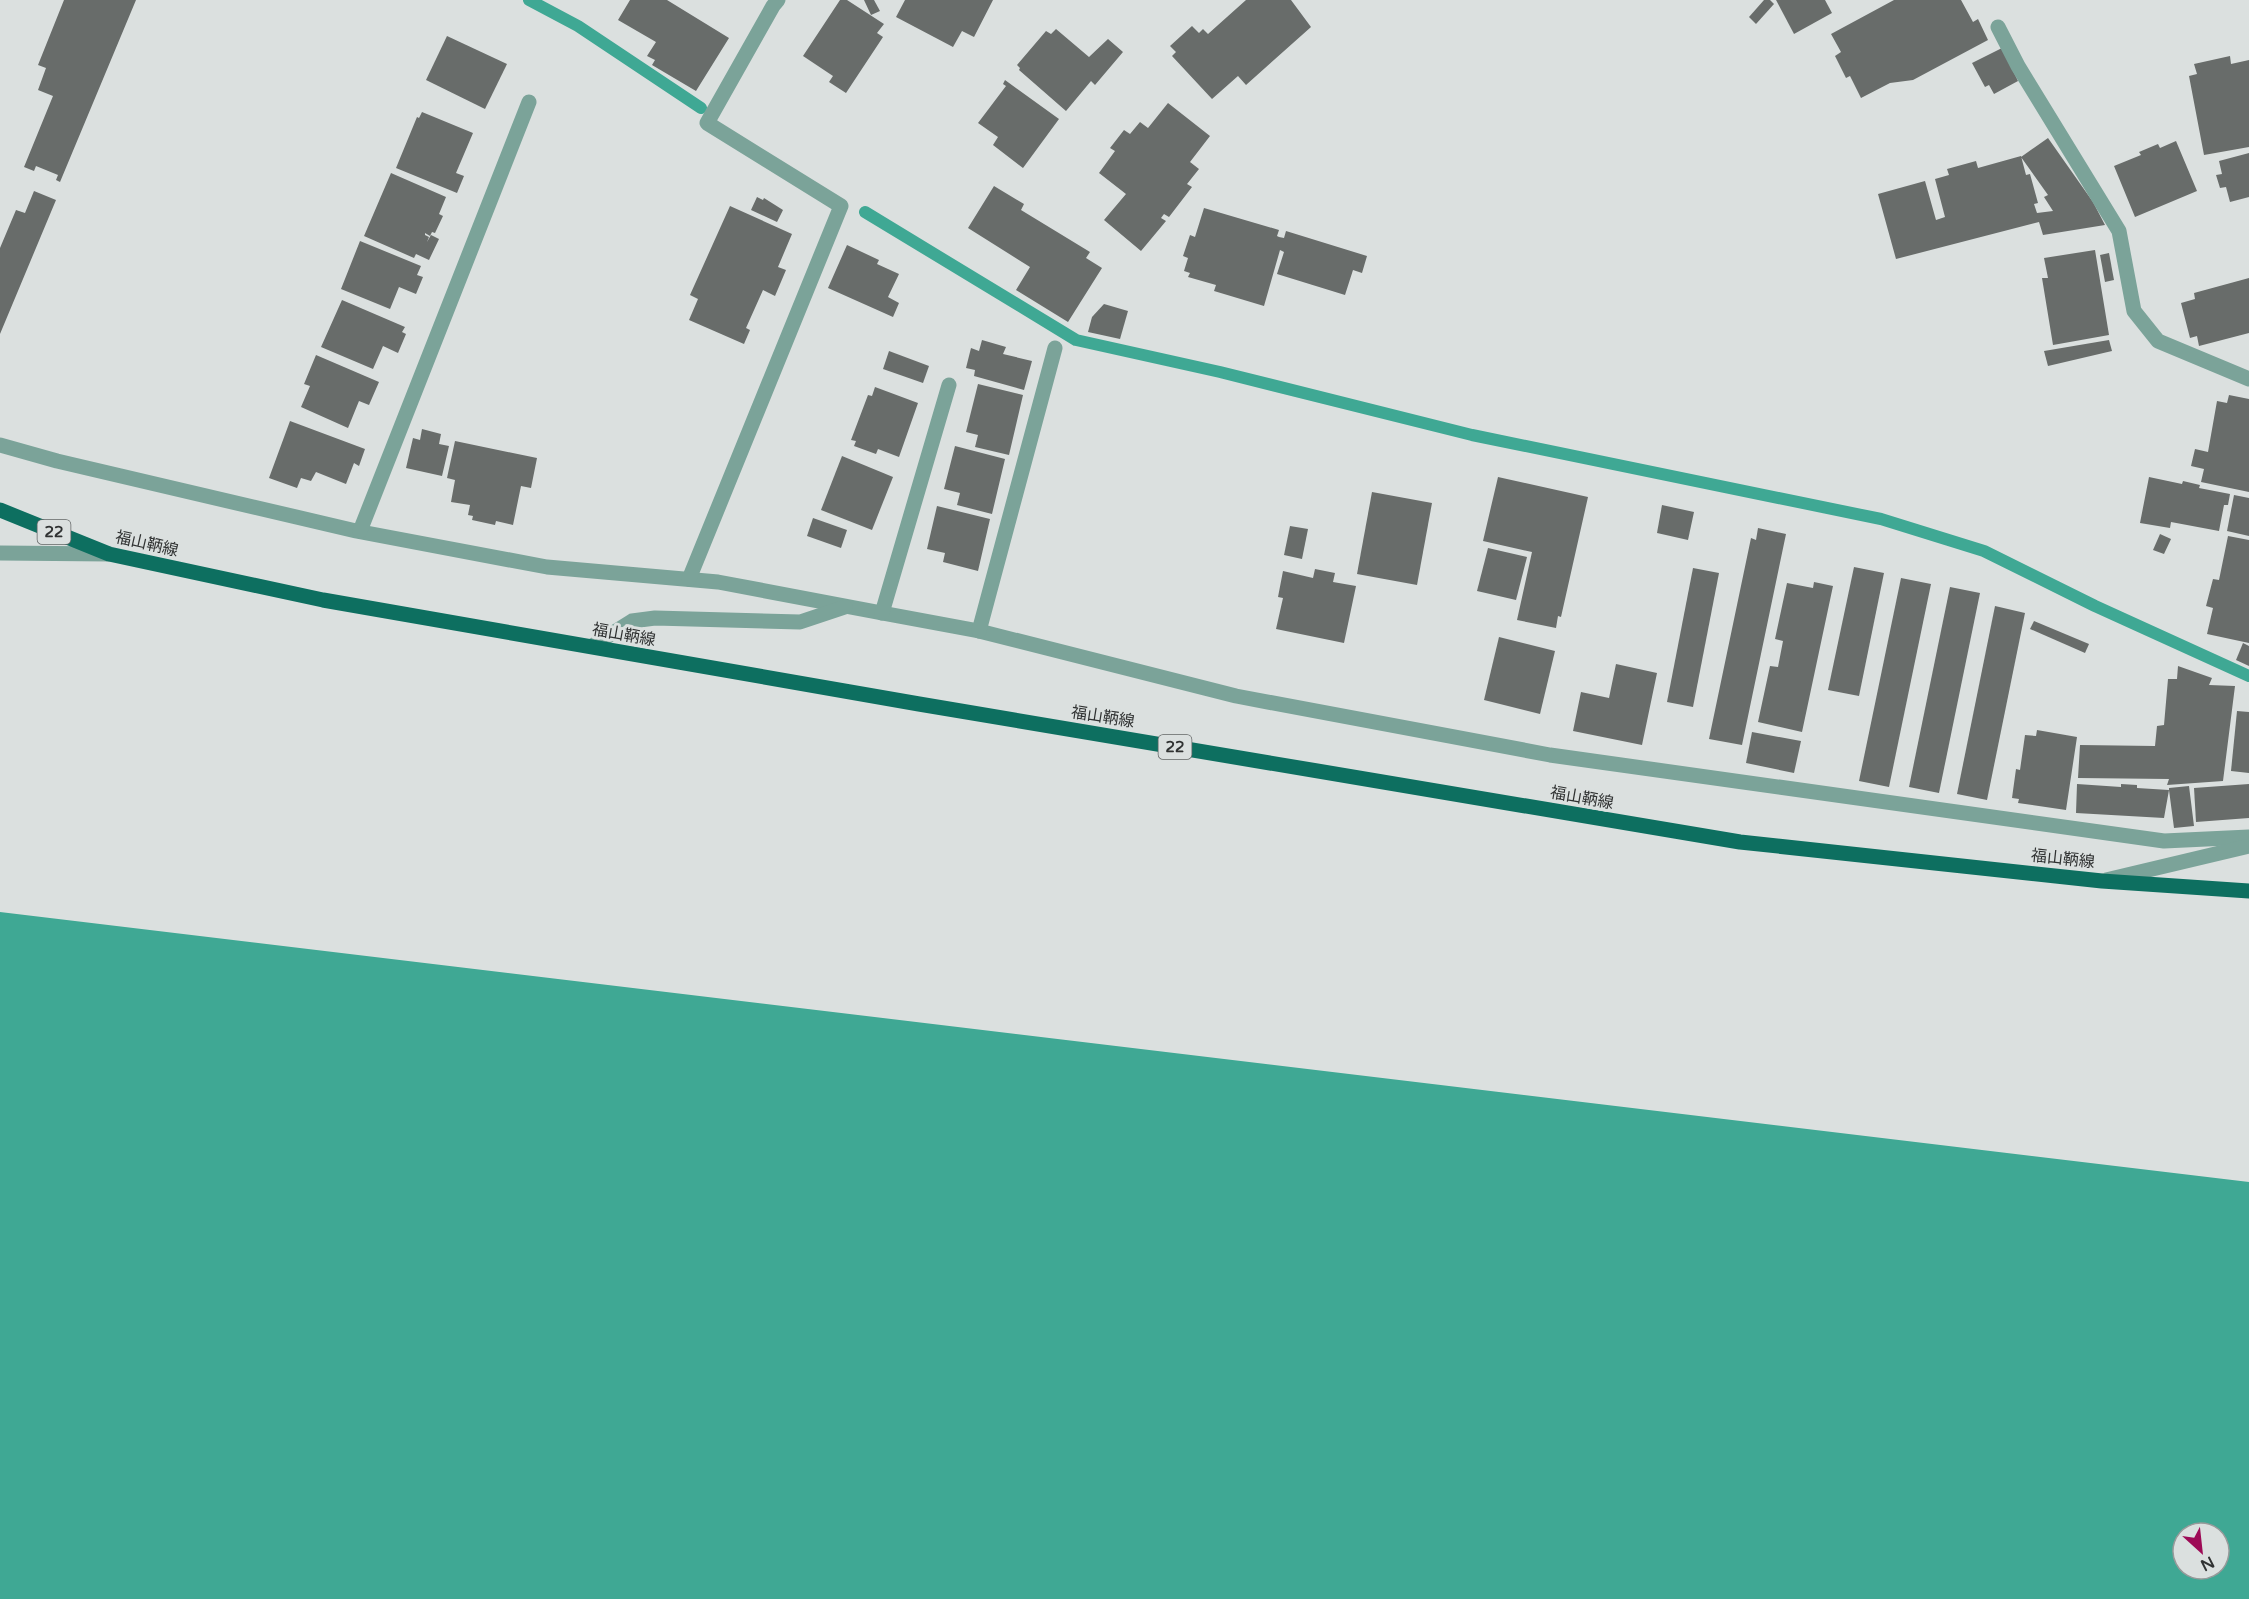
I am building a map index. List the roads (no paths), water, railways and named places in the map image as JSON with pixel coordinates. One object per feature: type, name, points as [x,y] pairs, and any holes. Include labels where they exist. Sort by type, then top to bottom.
[{"type":"main road","name":"福山鞆線","points":[[0,510],[109,554],[322,600],[919,704],[1740,842],[2102,881],[2249,891]]},
{"type":"street","points":[[689,579],[841,206],[707,123],[778,0]]},
{"type":"street","points":[[1998,27],[2018,66],[2119,231],[2134,311],[2158,340],[2249,379]]},
{"type":"street","points":[[360,531],[529,102]]},
{"type":"street","points":[[979,631],[1055,348]]},
{"type":"street","points":[[882,613],[949,385]]},
{"type":"street","points":[[0,445],[57,462],[360,531],[547,567],[718,582],[848,606],[979,631],[1236,696],[1550,755],[2164,841],[2249,837]]},
{"type":"street","points":[[0,553],[109,554]]},
{"type":"street","points":[[592,646],[632,621],[655,618],[800,622],[848,606]]},
{"type":"street","points":[[2102,881],[2249,846]]},
{"type":"waterway","points":[[529,0],[578,26],[701,108]]},
{"type":"waterway","points":[[865,212],[1076,340],[1220,372],[1472,435],[1881,519],[1984,551],[2095,606],[2249,676]]}]
